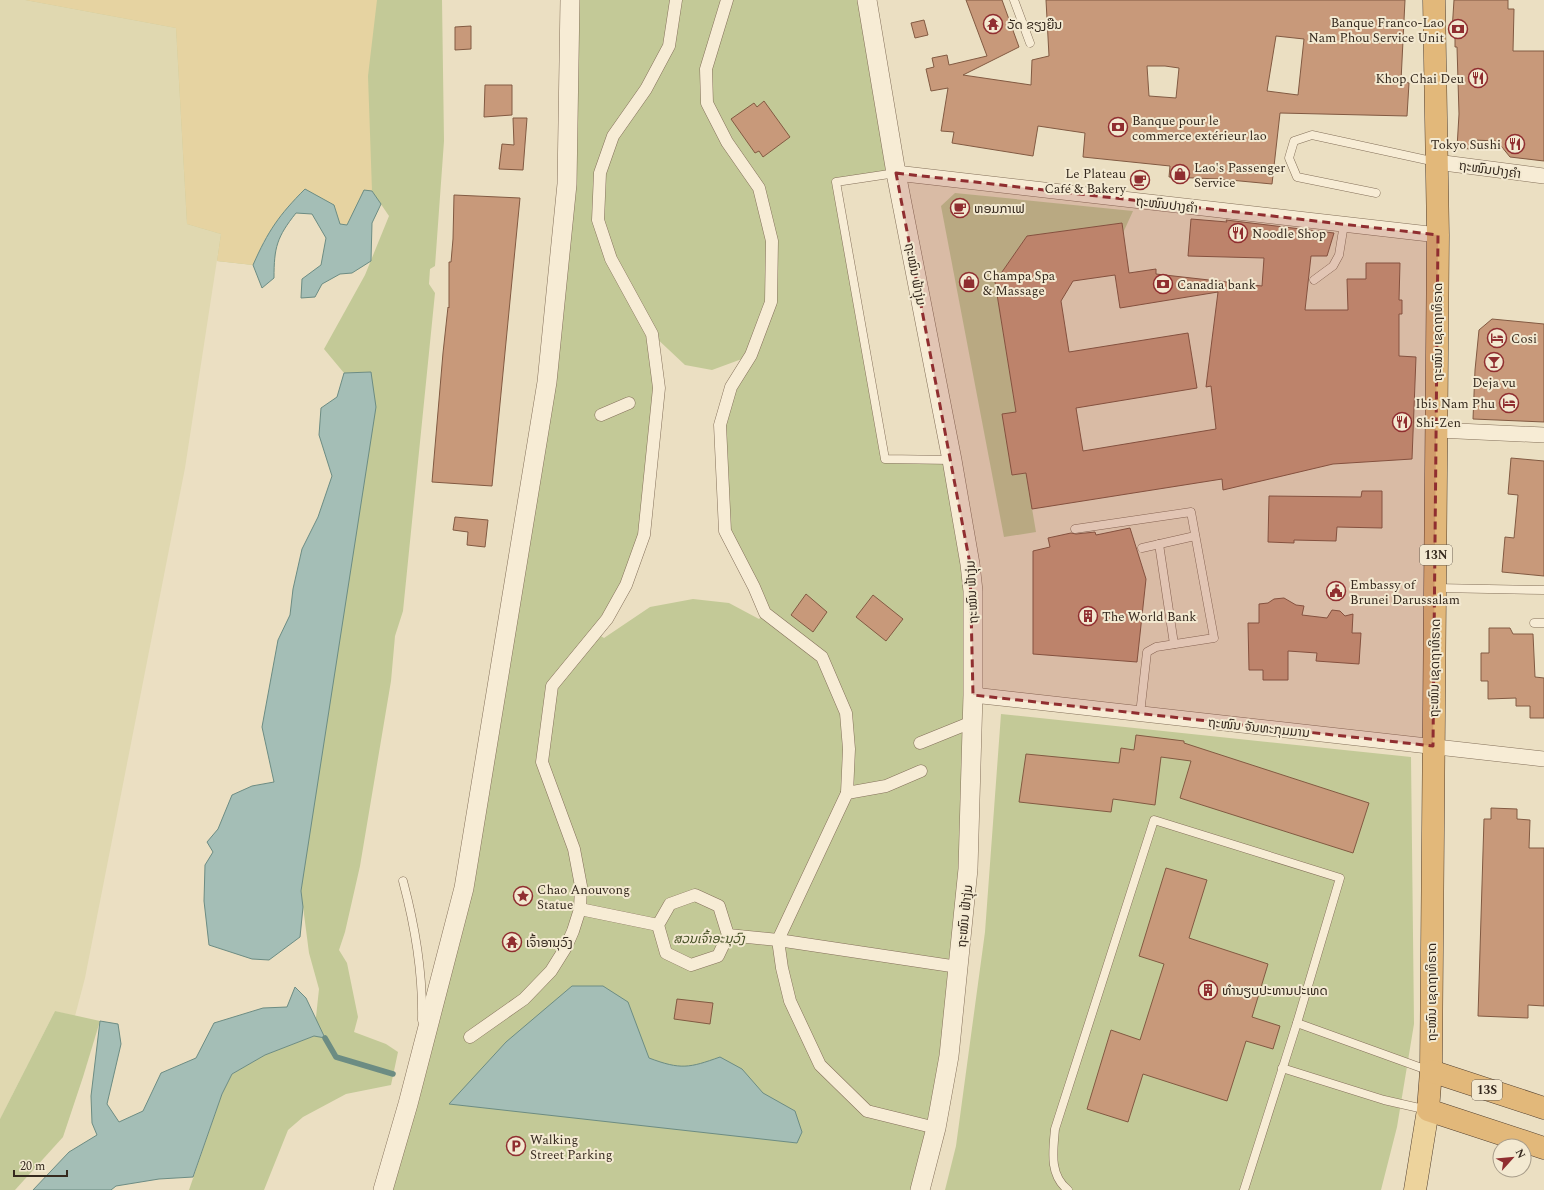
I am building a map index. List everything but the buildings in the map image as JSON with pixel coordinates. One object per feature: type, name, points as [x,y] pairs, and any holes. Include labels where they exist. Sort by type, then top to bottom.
[{"type":"highway","name":"ຖະໜົນ ເຊດຖາທິຣາດ","points":[[1428,1110],[1431,1071],[1437,430],[1436,321],[1438,235],[1434,0]]},
{"type":"highway","name":"13S","points":[[1431,1071],[1544,1108]]},
{"type":"highway","points":[[1428,1110],[1544,1148]]},
{"type":"main road","name":"ຖະໜົນ ເຊດຖາທິຣາດ","points":[[1415,1190],[1428,1110]]},
{"type":"street","points":[[383,1190],[422,1054],[464,888],[548,382],[567,184],[570,0]]},
{"type":"street","points":[[470,1037],[524,999],[551,971],[566,947],[580,909],[581,886],[574,850],[542,762],[552,686],[607,619],[626,585],[644,535],[659,388],[652,334],[611,259],[598,220],[600,173],[613,136],[646,89],[669,46],[676,0]]},
{"type":"street","points":[[727,0],[706,69],[708,103],[727,142],[759,188],[772,241],[770,302],[751,355],[731,388],[720,425],[725,531],[754,587],[765,613],[822,656],[846,713],[849,749],[847,793],[778,940],[790,1001],[820,1065],[867,1111],[936,1128]]},
{"type":"street","name":"ຖະໝົນ ຟ້າງຸ່ມ","points":[[867,0],[896,173],[952,460],[970,564],[973,591],[973,695],[968,869],[949,1056],[936,1128],[920,1190]]},
{"type":"street","name":"ຖະໜົນປາງຄໍາ","points":[[1436,162],[1544,176]]},
{"type":"street","name":"ຖະໜົນປາງຄໍາ","points":[[896,173],[1438,235]]},
{"type":"street","points":[[601,415],[629,403]]},
{"type":"street","points":[[1437,430],[1544,435]]},
{"type":"street","name":"ຖະໜົນ ຈັນທະກຸມມານ","points":[[973,695],[1544,759]]},
{"type":"street","points":[[920,743],[972,722]]},
{"type":"street","points":[[847,793],[886,786],[921,771]]},
{"type":"street","points":[[695,895],[719,906],[728,935],[718,956],[691,965],[666,953],[658,925],[670,904],[695,895]]},
{"type":"street","points":[[580,909],[658,925]]},
{"type":"street","points":[[728,935],[778,940],[958,967]]},
{"type":"lane","points":[[1014,0],[1030,43]]},
{"type":"lane","points":[[1376,193],[1296,177],[1289,158],[1294,141],[1312,135],[1436,162]]},
{"type":"lane","points":[[896,173],[836,182],[884,459],[952,460]]},
{"type":"lane","points":[[1314,280],[1332,266],[1339,255],[1344,224]]},
{"type":"lane","points":[[1075,529],[1191,512],[1214,638],[1174,644],[1156,648],[1148,652],[1140,714]]},
{"type":"lane","points":[[1142,548],[1195,536]]},
{"type":"lane","points":[[1159,544],[1174,644]]},
{"type":"lane","points":[[1435,588],[1544,590]]},
{"type":"lane","points":[[1534,623],[1544,623]]},
{"type":"lane","points":[[1068,1190],[1059,1183],[1052,1160],[1055,1129],[1154,820],[1340,878],[1297,1023],[1244,1190]]},
{"type":"lane","points":[[403,881],[410,909],[423,994],[422,1054]]},
{"type":"lane","points":[[1297,1023],[1431,1071]]},
{"type":"lane","points":[[1282,1068],[1384,1100],[1428,1110]]},
{"type":"highlighted area","points":[[896,173],[1438,235],[1433,746],[973,695],[970,564]]},
{"type":"shaded area","points":[[0,0],[25,0],[176,28],[187,224],[221,234],[185,468],[85,978],[75,1016],[55,1011],[0,1119]]},
{"type":"green space","points":[[25,0],[442,0],[444,141],[435,266],[430,269],[429,284],[435,293],[403,611],[395,636],[391,681],[360,866],[345,932],[339,950],[347,963],[358,1017],[354,1032],[386,1044],[398,1052],[391,1085],[346,1094],[303,1117],[288,1130],[264,1190],[189,1190],[222,1094],[232,1074],[265,1055],[314,1036],[319,989],[309,953],[301,891],[371,372],[344,373],[324,349],[365,275],[389,216],[372,191],[347,225],[334,205],[305,189],[264,240],[253,265],[217,261],[221,234],[187,224],[176,28]]},
{"type":"green space","name":"ສວນເຈົ້າອະນຸວົງ","points":[[570,0],[867,0],[896,173],[836,182],[884,459],[952,460],[970,564],[968,869],[920,1190],[383,1190],[464,888],[547,382]],"holes":[[[652,334],[685,365],[712,370],[750,356],[720,425],[725,531],[765,613],[759,619],[729,603],[693,599],[650,607],[604,638],[596,633],[626,585],[644,535],[659,388]]]},
{"type":"green space","points":[[955,193],[1133,211],[1123,233],[1122,223],[1027,236],[995,282],[1016,412],[1012,475],[1026,473],[1036,532],[1004,537],[941,206]]},
{"type":"green space","points":[[1001,714],[1411,757],[1414,1024],[1397,1127],[1381,1190],[945,1190],[956,1146],[985,932]]},
{"type":"green space","points":[[55,1011],[100,1021],[83,1077],[63,1137],[15,1190],[0,1190],[0,1119]]},
{"type":"sand","points":[[25,0],[377,0],[368,76],[372,191],[364,190],[347,225],[340,224],[334,205],[305,189],[264,240],[253,265],[217,261],[221,234],[187,224],[176,28]]},
{"type":"water","points":[[305,189],[334,205],[340,224],[347,225],[364,190],[372,191],[381,204],[372,223],[371,261],[352,273],[340,274],[322,284],[315,297],[301,298],[302,279],[321,265],[326,238],[312,214],[296,213],[290,221],[281,236],[276,250],[274,278],[262,288],[253,265],[275,224]]},
{"type":"water","points":[[371,372],[376,407],[301,891],[303,907],[300,937],[269,960],[252,959],[209,945],[204,901],[205,865],[213,852],[207,842],[218,829],[232,795],[252,786],[274,782],[262,727],[278,640],[290,615],[293,589],[302,549],[318,517],[332,476],[319,435],[321,408],[337,397],[344,373]]},
{"type":"water","points":[[572,986],[603,986],[628,1002],[649,1058],[677,1066],[685,1066],[720,1057],[742,1069],[763,1093],[795,1111],[802,1132],[797,1143],[449,1104],[506,1042]]},
{"type":"water","points":[[295,987],[306,998],[325,1038],[314,1036],[265,1055],[232,1074],[222,1094],[193,1177],[159,1179],[116,1186],[111,1190],[33,1190],[69,1152],[97,1135],[92,1123],[91,1096],[100,1021],[118,1024],[121,1044],[107,1104],[119,1122],[143,1111],[161,1073],[196,1058],[214,1023],[263,1008],[287,1007]]},
{"type":"waterway","points":[[325,1038],[336,1057],[393,1074]]},
{"type":"place","name":"ວັດ ຂຽງຍືນ","points":[[993,24]]},
{"type":"place","name":"Banque Franco-Lao Nam Phou Service Unit","points":[[1458,29]]},
{"type":"place","name":"Khop Chai Deu","points":[[1478,78]]},
{"type":"place","name":"Banque pour le commerce extérieur lao","points":[[1118,127]]},
{"type":"place","name":"Tokyo Sushi","points":[[1515,144]]},
{"type":"place","name":"Lao's Passenger Service","points":[[1180,174]]},
{"type":"place","name":"Le Plateau Café & Bakery","points":[[1140,180]]},
{"type":"place","name":"ຫອມກາເຟ","points":[[960,208]]},
{"type":"place","name":"Noodle Shop","points":[[1238,233]]},
{"type":"place","name":"Champa Spa & Massage","points":[[969,282]]},
{"type":"place","name":"Canadia bank","points":[[1163,284]]},
{"type":"place","name":"Cosi","points":[[1497,338]]},
{"type":"place","name":"Deja vu","points":[[1494,362]]},
{"type":"place","name":"Ibis Nam Phu","points":[[1509,403]]},
{"type":"place","name":"Shi-Zen","points":[[1402,422]]},
{"type":"place","name":"Embassy of Brunei Darussalam","points":[[1336,591]]},
{"type":"place","name":"The World Bank","points":[[1088,616]]},
{"type":"place","name":"Chao Anouvong Statue","points":[[523,896]]},
{"type":"place","name":"ເຈົ້າອານຸວົງ","points":[[512,942]]},
{"type":"place","name":"ທຳນຽບປະທານປະເທດ","points":[[1208,990]]},
{"type":"place","name":"Walking Street Parking","points":[[516,1146]]}]
